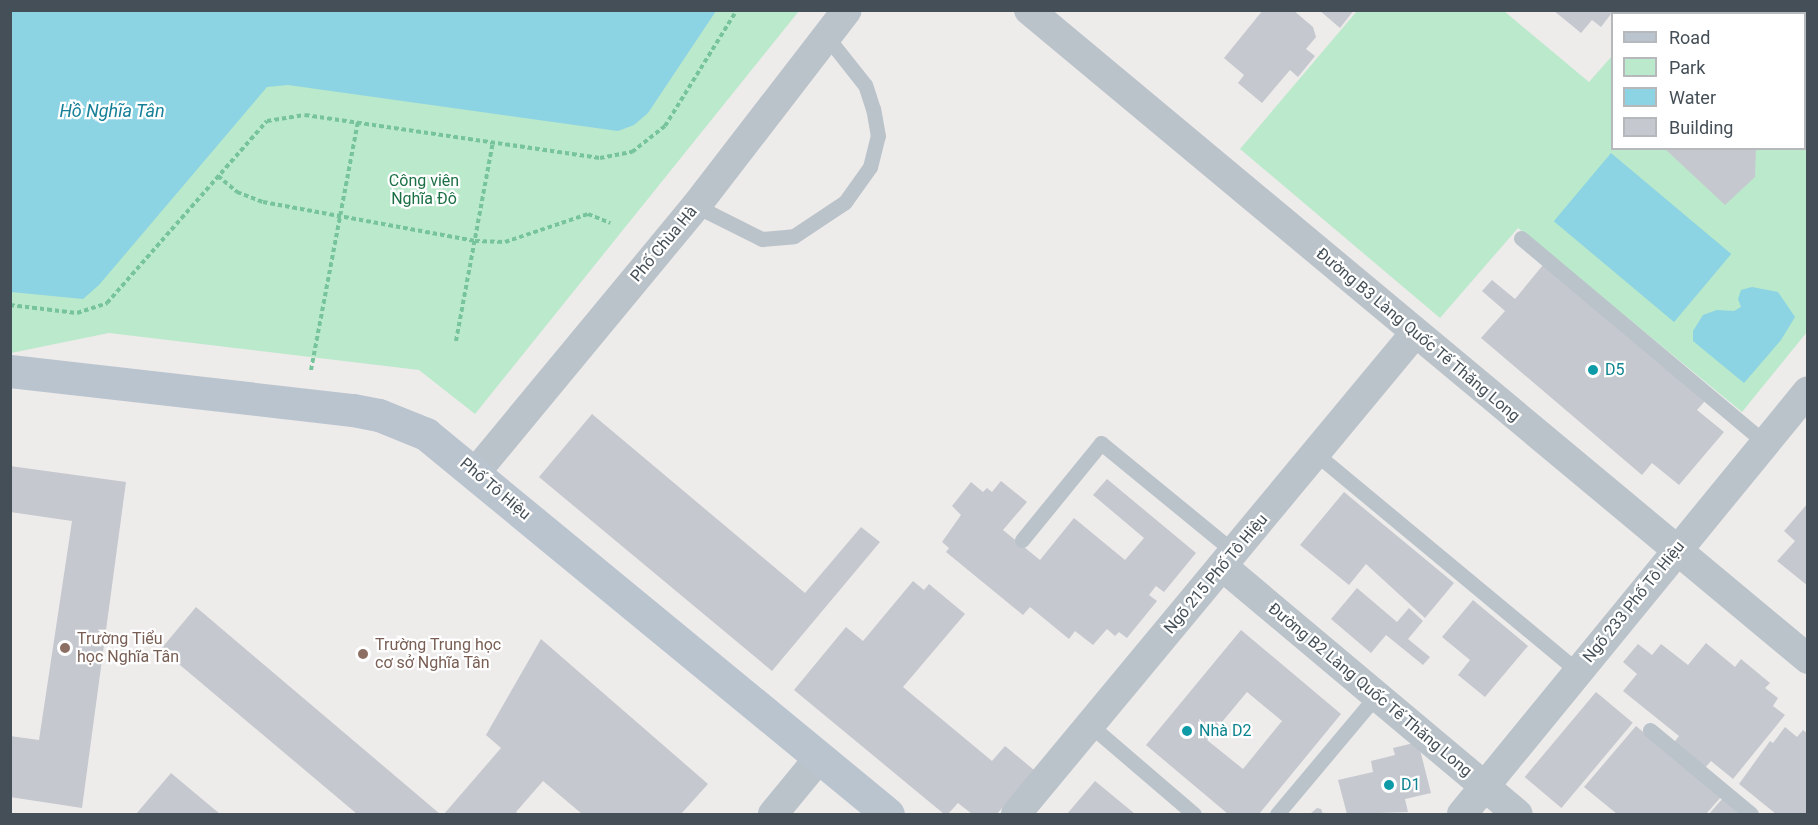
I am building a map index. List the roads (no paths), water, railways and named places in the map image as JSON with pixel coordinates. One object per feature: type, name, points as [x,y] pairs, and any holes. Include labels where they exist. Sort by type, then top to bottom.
[{"type":"street","name":"Phố Chùa Hà","points":[[475,473],[696,207],[847,10]]},
{"type":"street","name":"Đường B3 Làng Quốc Tế Thăng Long","points":[[1029,10],[1808,659]]},
{"type":"street","name":"Ngõ 215 Phố Tô Hiệu","points":[[1016,814],[1415,333]]},
{"type":"street","name":"Phố Tô Hiệu","points":[[10,371],[379,415],[426,434],[888,814]]},
{"type":"street","name":"Ngõ 233 Phố Tô Hiệu","points":[[1462,814],[1808,391]]},
{"type":"street","name":"Đường B2 Làng Quốc Tế Thăng Long","points":[[1228,559],[1376,696],[1518,814]]},
{"type":"street","points":[[773,814],[819,758]]},
{"type":"lane","points":[[696,207],[762,239],[794,236],[845,202],[870,167],[878,136],[865,85],[827,37]]},
{"type":"lane","points":[[1521,238],[1764,442]]},
{"type":"lane","points":[[1022,540],[1101,443],[1228,559]]},
{"type":"lane","points":[[1316,453],[1578,671]]},
{"type":"lane","points":[[1277,814],[1376,696]]},
{"type":"lane","points":[[1090,725],[1194,814]]},
{"type":"lane","points":[[1650,729],[1751,814]]},
{"type":"water","name":"Hồ Nghĩa Tân","points":[[11,10],[716,11],[648,113],[634,125],[618,131],[288,85],[267,87],[99,285],[83,299],[11,292]]},
{"type":"water","points":[[1611,153],[1731,254],[1674,322],[1554,221]]},
{"type":"water","points":[[1752,287],[1778,292],[1795,317],[1781,340],[1744,383],[1693,341],[1693,331],[1703,315],[1717,310],[1734,311],[1741,307],[1738,299],[1741,290]]},
{"type":"place","name":"D5","points":[[1593,370]]},
{"type":"place","name":"Trường Tiểu học Nghĩa Tân","points":[[65,648]]},
{"type":"place","name":"Trường Trung học cơ sở Nghĩa Tân","points":[[363,654]]},
{"type":"place","name":"Nhà D2","points":[[1187,731]]},
{"type":"place","name":"D1","points":[[1389,785]]},
{"type":"park label","name":"Công viên Nghĩa Đô","points":[[424,190]]}]
